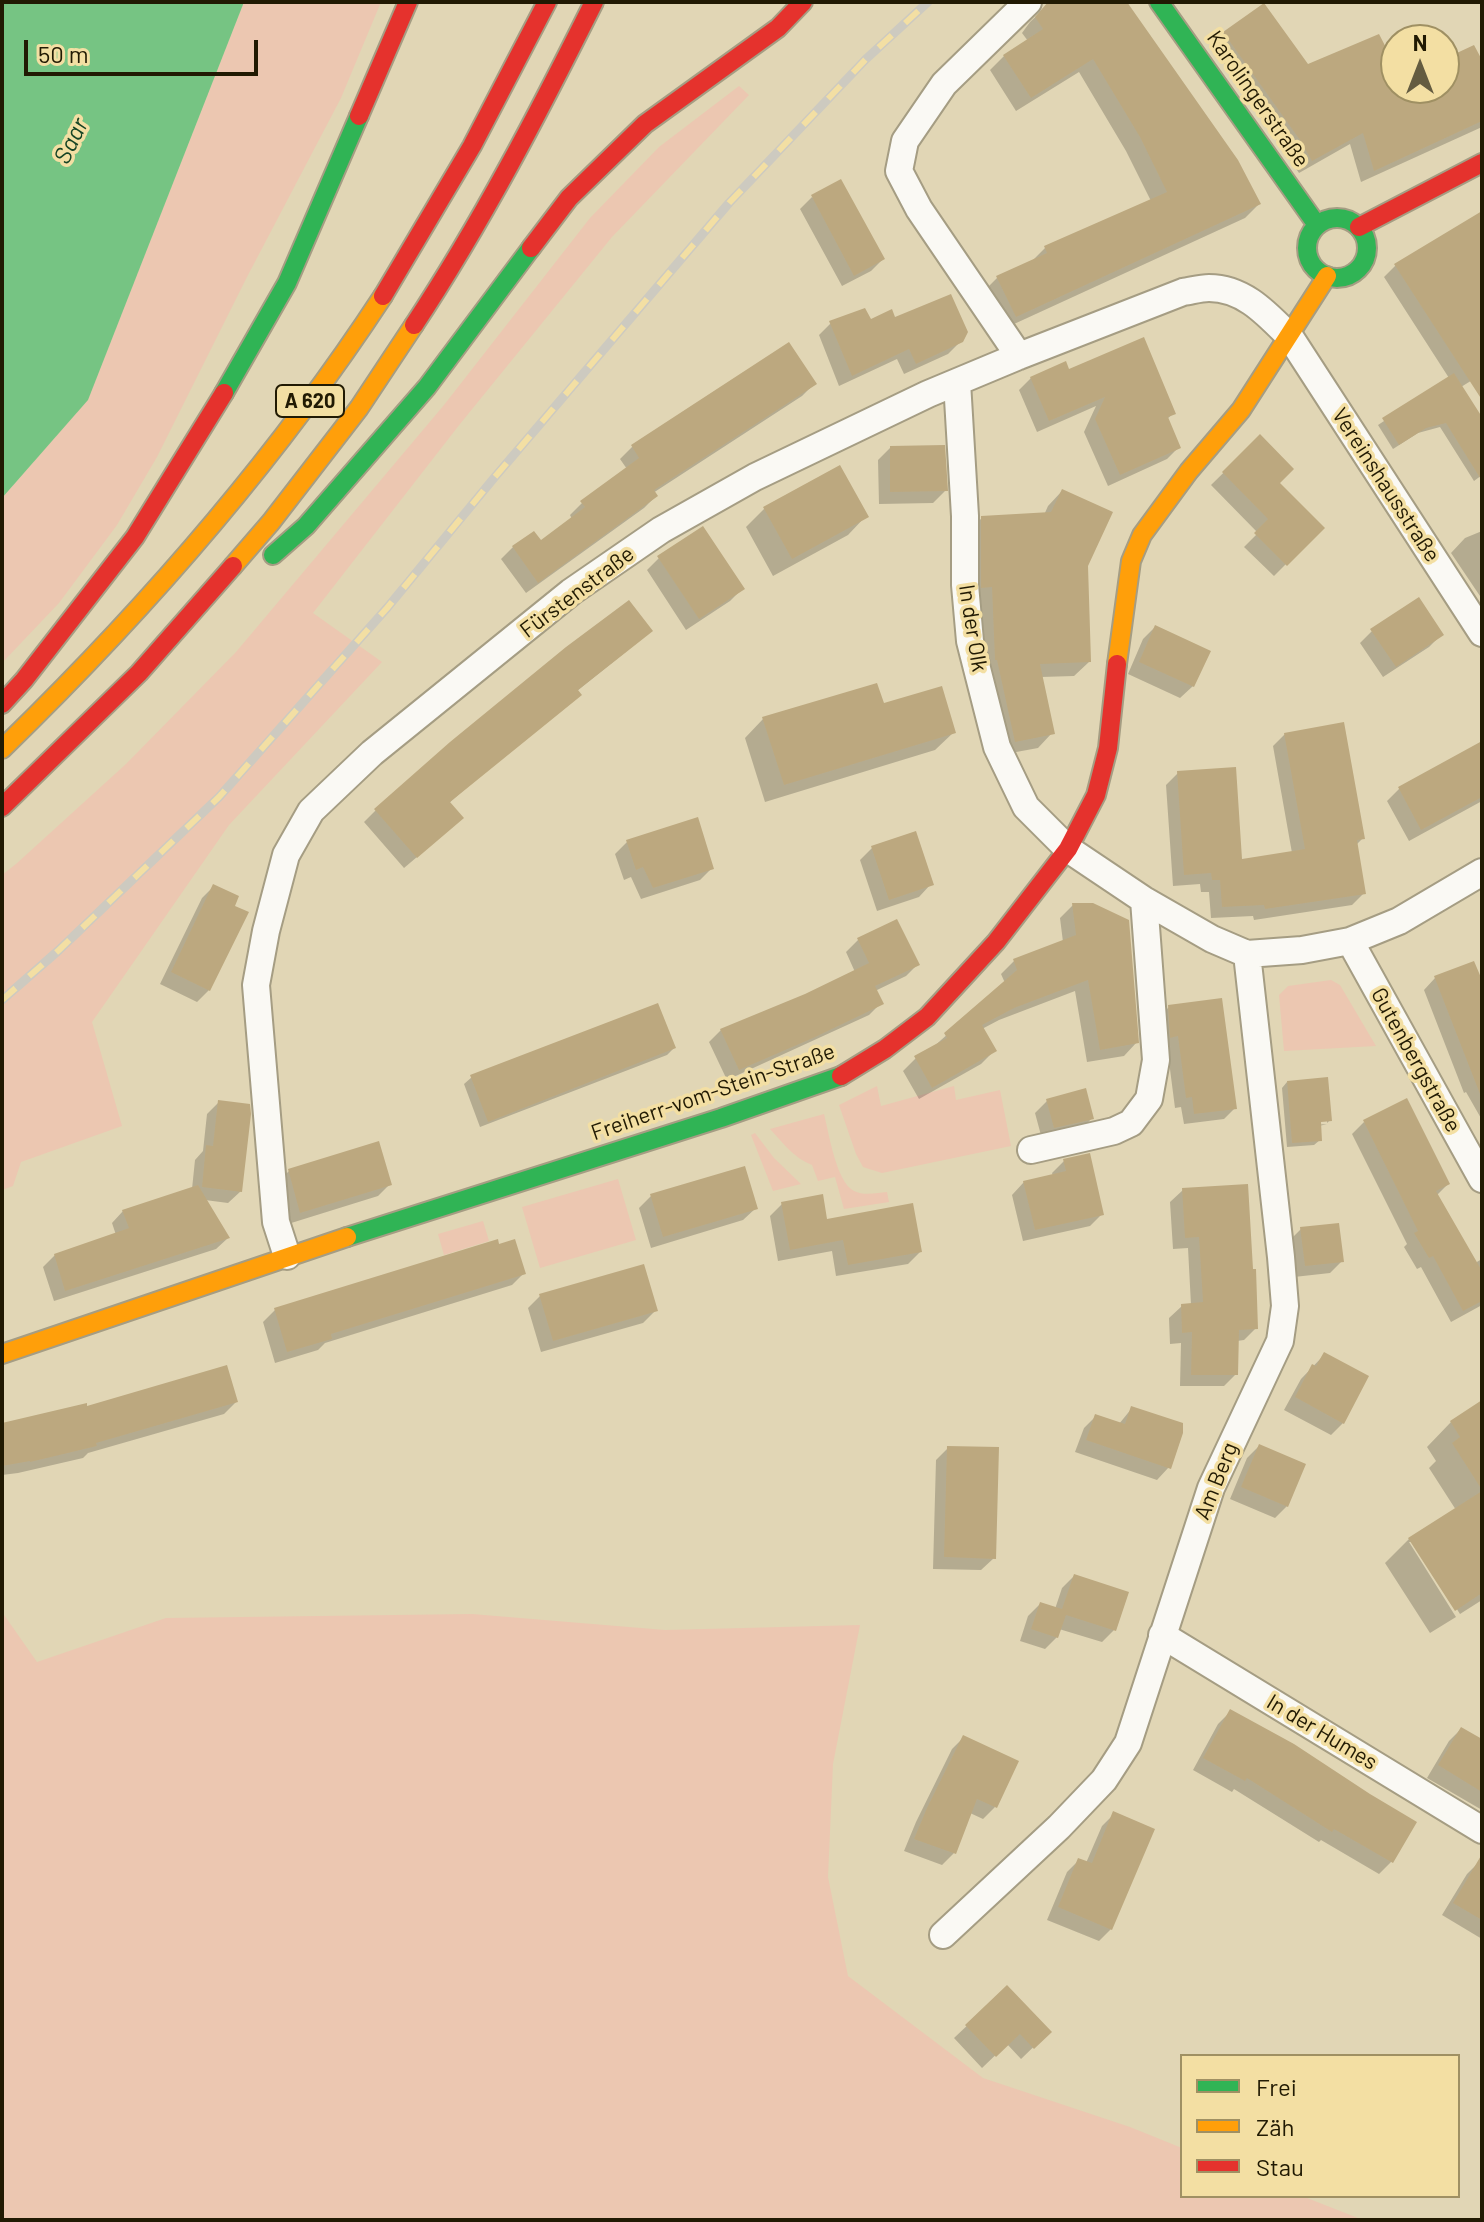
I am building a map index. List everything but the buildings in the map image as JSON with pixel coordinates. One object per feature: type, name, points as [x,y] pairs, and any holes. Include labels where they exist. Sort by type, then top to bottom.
[{"type":"main road","points":[[2,704],[135,537],[214,410],[287,283],[408,2]]},
{"type":"main road","name":"A 620","points":[[2,749],[129,619],[236,497],[328,378],[396,276],[441,201],[547,2]]},
{"type":"main road","name":"A 620","points":[[2,807],[139,673],[271,522],[359,408],[428,304],[499,184],[537,117],[594,2]]},
{"type":"main road","points":[[139,673],[306,526],[427,387],[569,198],[645,124],[778,28],[803,2]]},
{"type":"main road","name":"Karolingerstraße","points":[[1159,2],[1317,225]]},
{"type":"main road","points":[[1359,227],[1482,163]]},
{"type":"main road","points":[[1334,217],[1343,218],[1359,227],[1367,245],[1362,264],[1356,271],[1337,278],[1327,276],[1312,266],[1307,249],[1311,231],[1317,225],[1334,217]]},
{"type":"main road","name":"Freiherr-vom-Stein-Straße","points":[[2,1354],[287,1256],[721,1118],[841,1076],[885,1049],[927,1017],[996,942],[1068,849],[1096,795],[1108,748],[1131,561],[1142,535],[1189,471],[1241,410],[1327,276]]},
{"type":"street","points":[[1019,356],[919,209],[899,171],[905,141],[944,84],[1028,2]]},
{"type":"street","name":"Fürstenstraße","points":[[287,1256],[276,1222],[256,985],[286,855],[311,811],[372,753],[571,592],[661,530],[755,477],[928,394],[1183,292],[1211,288],[1240,295],[1261,307],[1290,337]]},
{"type":"street","name":"Vereinshausstraße","points":[[1290,337],[1482,633]]},
{"type":"street","name":"In der Olk","points":[[957,382],[970,641],[997,747],[1026,807],[1068,849]]},
{"type":"street","points":[[1068,849],[1144,900],[1212,939],[1247,954],[1302,950],[1350,941],[1399,921],[1482,872]]},
{"type":"street","points":[[1031,1150],[1114,1131],[1131,1123],[1149,1099],[1156,1060],[1144,900]]},
{"type":"street","name":"Gutenbergstraße","points":[[1350,941],[1482,1179]]},
{"type":"street","name":"Am Berg","points":[[943,1935],[1040,1846],[1104,1780],[1128,1743],[1211,1488],[1280,1341],[1285,1306],[1247,954]]},
{"type":"street","name":"In der Humes","points":[[1162,1635],[1482,1830]]},
{"type":"shaded area","points":[[244,2],[381,2],[341,98],[157,457],[117,525],[59,603],[2,663],[2,498],[88,399]]},
{"type":"shaded area","points":[[739,86],[749,95],[612,237],[460,424],[313,613],[382,662],[229,825],[92,1022],[122,1126],[21,1162],[13,1186],[2,1190],[2,875],[126,764],[236,652],[444,405],[590,218],[659,147]]},
{"type":"shaded area","points":[[1331,980],[1340,985],[1376,1046],[1284,1051],[1279,995],[1288,986]]},
{"type":"shaded area","points":[[877,1086],[881,1106],[954,1086],[956,1100],[1000,1090],[1011,1146],[882,1173],[863,1167],[839,1105]]},
{"type":"shaded area","points":[[824,1114],[842,1178],[854,1191],[870,1194],[887,1192],[889,1202],[844,1209],[835,1177],[818,1181],[812,1165],[794,1154],[770,1129]]},
{"type":"shaded area","points":[[755,1133],[774,1158],[801,1184],[773,1191],[751,1135]]},
{"type":"shaded area","points":[[618,1179],[636,1240],[540,1268],[522,1207]]},
{"type":"shaded area","points":[[483,1221],[489,1241],[444,1255],[438,1234]]},
{"type":"shaded area","points":[[2,1612],[37,1662],[166,1618],[472,1614],[665,1630],[860,1625],[833,1764],[828,1877],[848,1976],[983,2078],[1130,2127],[1180,2147],[1180,2198],[1307,2198],[1363,2220],[2,2220]]},
{"type":"water","name":"Saar","points":[[2,2],[244,2],[88,400],[2,498]]},
{"type":"railway","points":[[2,1000],[59,950],[219,797],[387,608],[729,203],[866,59],[928,2]]},
{"type":"traffic: fast","points":[[1159,2],[1317,225]]},
{"type":"traffic: fast","points":[[224,393],[287,283],[359,116]]},
{"type":"traffic: fast","points":[[1337,218],[1348,220],[1358,227],[1365,237],[1367,248],[1365,259],[1358,269],[1348,276],[1337,278],[1326,276],[1316,269],[1309,259],[1307,248],[1309,237],[1316,227],[1326,220],[1337,218]]},
{"type":"traffic: fast","points":[[273,555],[306,526],[427,387],[531,248]]},
{"type":"traffic: fast","points":[[347,1237],[721,1118],[841,1076]]},
{"type":"traffic: slow","points":[[1117,664],[1131,561],[1142,535],[1189,471],[1241,410],[1327,276]]},
{"type":"traffic: slow","points":[[2,749],[106,644],[205,533],[298,417],[383,296]]},
{"type":"traffic: slow","points":[[233,566],[359,408],[414,325]]},
{"type":"traffic: slow","points":[[2,1354],[347,1237]]},
{"type":"traffic: jam","points":[[359,116],[408,2]]},
{"type":"traffic: jam","points":[[383,296],[472,146],[547,2]]},
{"type":"traffic: jam","points":[[414,325],[509,166],[594,2]]},
{"type":"traffic: jam","points":[[531,248],[569,198],[645,124],[778,28],[803,2]]},
{"type":"traffic: jam","points":[[1359,227],[1482,163]]},
{"type":"traffic: jam","points":[[2,704],[135,537],[224,393]]},
{"type":"traffic: jam","points":[[2,807],[139,673],[233,566]]},
{"type":"traffic: jam","points":[[841,1076],[885,1049],[927,1017],[996,942],[1068,849],[1096,795],[1108,748],[1117,664]]}]
